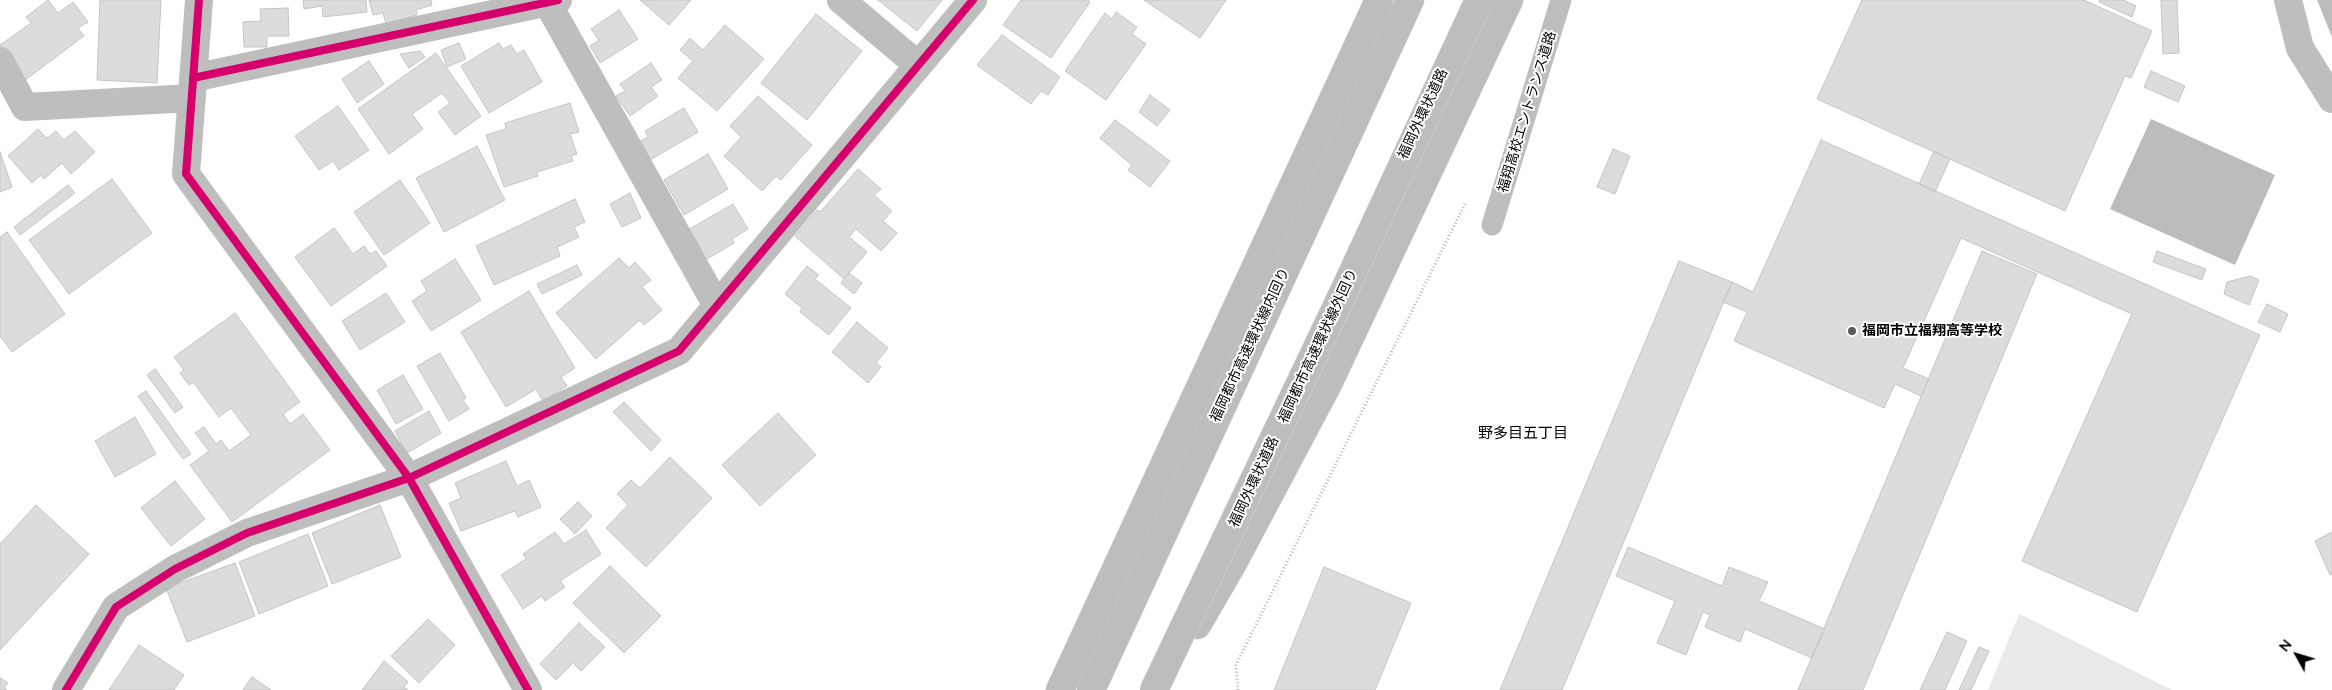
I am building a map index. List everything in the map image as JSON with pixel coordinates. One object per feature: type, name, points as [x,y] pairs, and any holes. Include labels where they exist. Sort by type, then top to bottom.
[{"type":"highway","points":[[1060,690],[1379,0]]},
{"type":"highway","points":[[1290,258],[1391,0]]},
{"type":"highway","name":"福岡都市高速環状線内回り","points":[[1091,690],[1410,0]]},
{"type":"highway","name":"福岡都市高速環状線外回り","points":[[1156,690],[1345,289],[1477,0]]},
{"type":"highway","points":[[1156,690],[1233,563],[1328,384],[1509,0]]},
{"type":"street","points":[[199,0],[186,174],[409,478],[528,690]]},
{"type":"street","points":[[841,0],[918,65]]},
{"type":"street","points":[[66,690],[116,607],[175,570],[246,533],[409,478],[679,351],[972,0]]},
{"type":"street","points":[[2288,0],[2300,48],[2332,99]]},
{"type":"street","points":[[0,61],[25,107],[193,88],[552,1],[717,306]]},
{"type":"lane","name":"福翔高校エントランス道路","points":[[1492,225],[1561,0]]},
{"type":"path","points":[[1238,690],[1236,665],[1468,196]]},
{"type":"shaded area","points":[[2317,0],[2332,0],[2332,37]]},
{"type":"shaded area","points":[[2151,119],[2275,175],[2235,265],[2110,209]]},
{"type":"shaded area","points":[[2020,614],[2172,690],[1988,690]]},
{"type":"building","points":[[48,0],[58,13],[73,2],[88,22],[78,28],[84,36],[24,81],[0,49],[0,45],[31,23],[26,17]]},
{"type":"building","points":[[100,0],[161,0],[157,83],[97,80]]},
{"type":"building","points":[[303,0],[366,0],[367,12],[323,17],[322,6],[304,9]]},
{"type":"building","points":[[369,0],[431,0],[432,5],[416,10],[417,15],[386,24],[383,13],[373,15]]},
{"type":"building","points":[[640,0],[691,0],[669,25]]},
{"type":"building","points":[[878,0],[942,0],[917,31]]},
{"type":"building","points":[[1021,0],[1088,0],[1090,2],[1051,58],[1003,25]]},
{"type":"building","points":[[1144,0],[1226,0],[1200,38]]},
{"type":"building","points":[[1862,0],[2084,0],[2152,31],[2131,78],[2125,76],[2065,211],[1817,99]]},
{"type":"building","points":[[2100,0],[2123,0],[2136,6],[2132,17],[2099,2]]},
{"type":"building","points":[[2161,0],[2177,0],[2179,53],[2163,54]]},
{"type":"building","points":[[288,8],[289,36],[267,36],[267,47],[244,47],[243,22],[261,21],[260,9]]},
{"type":"building","points":[[619,10],[638,39],[600,63],[590,46],[599,40],[591,29]]},
{"type":"building","points":[[1116,12],[1137,27],[1132,34],[1146,44],[1106,100],[1065,71],[1105,13],[1112,19]]},
{"type":"building","points":[[816,14],[862,51],[807,120],[761,83]]},
{"type":"building","points":[[725,25],[764,59],[717,111],[678,78],[693,61],[680,50],[690,38],[703,50]]},
{"type":"building","points":[[1002,35],[1060,77],[1048,95],[1041,91],[1031,104],[977,65]]},
{"type":"building","points":[[459,43],[466,59],[447,67],[441,50]]},
{"type":"building","points":[[499,43],[503,49],[511,45],[517,54],[524,50],[542,82],[489,113],[461,66]]},
{"type":"building","points":[[420,51],[425,57],[409,68],[400,54]]},
{"type":"building","points":[[436,53],[481,116],[455,135],[438,112],[450,103],[442,93],[412,114],[423,129],[389,154],[358,109]]},
{"type":"building","points":[[369,61],[384,84],[357,103],[342,79]]},
{"type":"building","points":[[651,63],[662,80],[651,87],[658,96],[630,116],[616,96],[625,91],[620,84]]},
{"type":"building","points":[[2151,71],[2185,86],[2178,102],[2144,87]]},
{"type":"building","points":[[1150,95],[1170,110],[1157,126],[1139,112]]},
{"type":"building","points":[[758,96],[812,145],[781,180],[776,176],[762,191],[724,156],[741,137],[730,126]]},
{"type":"building","points":[[570,103],[579,132],[570,134],[577,154],[571,156],[573,161],[537,172],[538,176],[504,187],[486,135],[506,129],[505,123]]},
{"type":"building","points":[[338,106],[369,150],[339,170],[333,161],[319,170],[295,136]]},
{"type":"building","points":[[684,108],[698,132],[650,160],[639,142],[648,137],[645,131]]},
{"type":"building","points":[[1115,120],[1170,161],[1150,187],[1128,170],[1132,165],[1100,138]]},
{"type":"building","points":[[38,129],[47,138],[56,131],[64,140],[75,131],[95,152],[71,174],[62,163],[44,179],[41,175],[32,183],[8,156]]},
{"type":"building","points":[[1821,140],[2260,335],[2137,612],[2022,561],[2132,314],[1961,238],[1903,368],[1929,379],[1921,396],[1895,384],[1884,408],[1734,341],[1747,312],[1723,302],[1732,282],[1753,292]]},
{"type":"building","points":[[477,146],[505,200],[444,232],[416,178]]},
{"type":"building","points":[[1613,149],[1630,156],[1615,194],[1597,187]]},
{"type":"building","points":[[1934,151],[1950,159],[1935,192],[1919,184]]},
{"type":"building","points":[[0,152],[12,187],[0,192]]},
{"type":"building","points":[[708,154],[728,189],[684,215],[664,180]]},
{"type":"building","points":[[858,169],[881,189],[874,195],[892,211],[883,221],[897,233],[881,251],[856,229],[849,237],[867,252],[844,279],[795,236],[817,210],[820,212]]},
{"type":"building","points":[[112,179],[152,233],[69,294],[29,240]]},
{"type":"building","points":[[400,180],[430,223],[384,255],[354,212]]},
{"type":"building","points":[[68,185],[75,193],[20,235],[14,227]]},
{"type":"building","points":[[630,193],[641,218],[622,227],[610,204]]},
{"type":"building","points":[[575,199],[585,222],[574,227],[579,237],[557,247],[560,256],[494,285],[476,246]]},
{"type":"building","points":[[733,204],[748,229],[732,239],[734,243],[704,261],[686,231]]},
{"type":"building","points":[[334,228],[353,254],[364,246],[370,254],[376,251],[387,266],[331,306],[295,257]]},
{"type":"building","points":[[7,232],[65,314],[12,352],[0,336],[0,237]]},
{"type":"building","points":[[1982,251],[2037,274],[1863,690],[1798,690]]},
{"type":"building","points":[[2157,251],[2206,269],[2202,280],[2153,262]]},
{"type":"building","points":[[619,258],[629,268],[635,262],[651,280],[642,287],[662,310],[644,325],[640,320],[596,359],[556,313]]},
{"type":"building","points":[[455,259],[481,300],[431,331],[412,301],[427,291],[421,281]]},
{"type":"building","points":[[1679,261],[1732,282],[1562,690],[1500,690]]},
{"type":"building","points":[[577,265],[582,275],[542,294],[537,284]]},
{"type":"building","points":[[807,266],[819,275],[815,279],[851,308],[829,335],[800,312],[802,308],[785,294]]},
{"type":"building","points":[[849,273],[862,283],[854,294],[841,283]]},
{"type":"building","points":[[2250,276],[2259,280],[2249,305],[2224,294],[2227,282]]},
{"type":"building","points":[[529,291],[575,368],[561,377],[567,386],[543,401],[536,389],[506,407],[461,332]]},
{"type":"building","points":[[386,293],[405,322],[360,350],[342,321]]},
{"type":"building","points":[[2267,304],[2288,314],[2280,332],[2258,322]]},
{"type":"building","points":[[235,313],[300,402],[283,414],[290,424],[303,414],[330,450],[232,522],[190,465],[209,451],[195,433],[204,427],[216,444],[221,440],[229,451],[251,435],[231,408],[219,417],[193,382],[189,385],[180,373],[184,370],[174,357]]},
{"type":"building","points":[[857,322],[888,348],[876,363],[881,367],[868,383],[832,352]]},
{"type":"building","points":[[440,353],[466,398],[463,400],[469,409],[449,421],[417,366]]},
{"type":"building","points":[[155,369],[183,407],[175,413],[147,375]]},
{"type":"building","points":[[403,375],[423,409],[396,424],[377,390]]},
{"type":"building","points":[[146,391],[191,454],[183,459],[138,396]]},
{"type":"building","points":[[624,402],[661,440],[651,451],[613,412]]},
{"type":"building","points":[[429,411],[441,433],[407,453],[395,431]]},
{"type":"building","points":[[778,413],[816,455],[760,506],[722,465]]},
{"type":"building","points":[[135,417],[156,454],[115,477],[95,441]]},
{"type":"building","points":[[670,457],[712,498],[646,567],[606,528],[628,505],[617,494],[631,480],[640,488]]},
{"type":"building","points":[[506,461],[517,486],[529,480],[541,507],[518,517],[515,511],[461,531],[449,503],[461,498],[455,483]]},
{"type":"building","points":[[175,481],[205,519],[171,546],[141,508]]},
{"type":"building","points":[[578,502],[592,516],[575,534],[560,519]]},
{"type":"building","points":[[36,505],[89,554],[0,650],[0,544]]},
{"type":"building","points":[[380,505],[401,557],[332,584],[312,533]]},
{"type":"building","points":[[586,530],[601,554],[560,581],[565,587],[545,601],[542,596],[523,609],[501,575],[526,559],[523,554],[555,532],[564,544]]},
{"type":"building","points":[[2332,532],[2332,574],[2330,575],[2315,541]]},
{"type":"building","points":[[308,534],[328,586],[259,614],[239,562]]},
{"type":"building","points":[[1628,547],[1722,586],[1729,567],[1768,582],[1759,601],[1825,629],[1812,658],[1745,629],[1740,642],[1705,627],[1710,615],[1703,612],[1686,655],[1657,643],[1675,601],[1616,576]]},
{"type":"building","points":[[235,563],[255,616],[187,642],[166,588]]},
{"type":"building","points":[[610,566],[661,616],[624,653],[573,603]]},
{"type":"building","points":[[1324,567],[1411,603],[1375,690],[1274,690]]},
{"type":"building","points":[[428,619],[455,645],[419,683],[391,656]]},
{"type":"building","points":[[579,623],[605,647],[581,671],[573,663],[556,680],[540,664]]},
{"type":"building","points":[[1947,632],[1967,641],[1945,690],[1920,690]]},
{"type":"building","points":[[139,645],[184,675],[174,690],[109,690]]},
{"type":"building","points":[[1979,647],[1989,651],[1971,690],[1959,690]]},
{"type":"building","points":[[384,661],[408,682],[404,687],[408,690],[362,690]]},
{"type":"building","points":[[252,677],[271,690],[243,690]]},
{"type":"building","points":[[0,678],[8,683],[4,688],[7,690],[0,690]]},
{"type":"cycle path","points":[[199,0],[186,174],[409,478],[528,690]]},
{"type":"cycle path","points":[[193,78],[558,0]]},
{"type":"cycle path","points":[[66,690],[116,607],[175,569],[247,533],[409,478],[679,351],[973,0]]},
{"type":"place","name":"福岡市立福翔高等学校","points":[[1852,331]]},
{"type":"district","name":"野多目五丁目","points":[[1523,433]]}]
